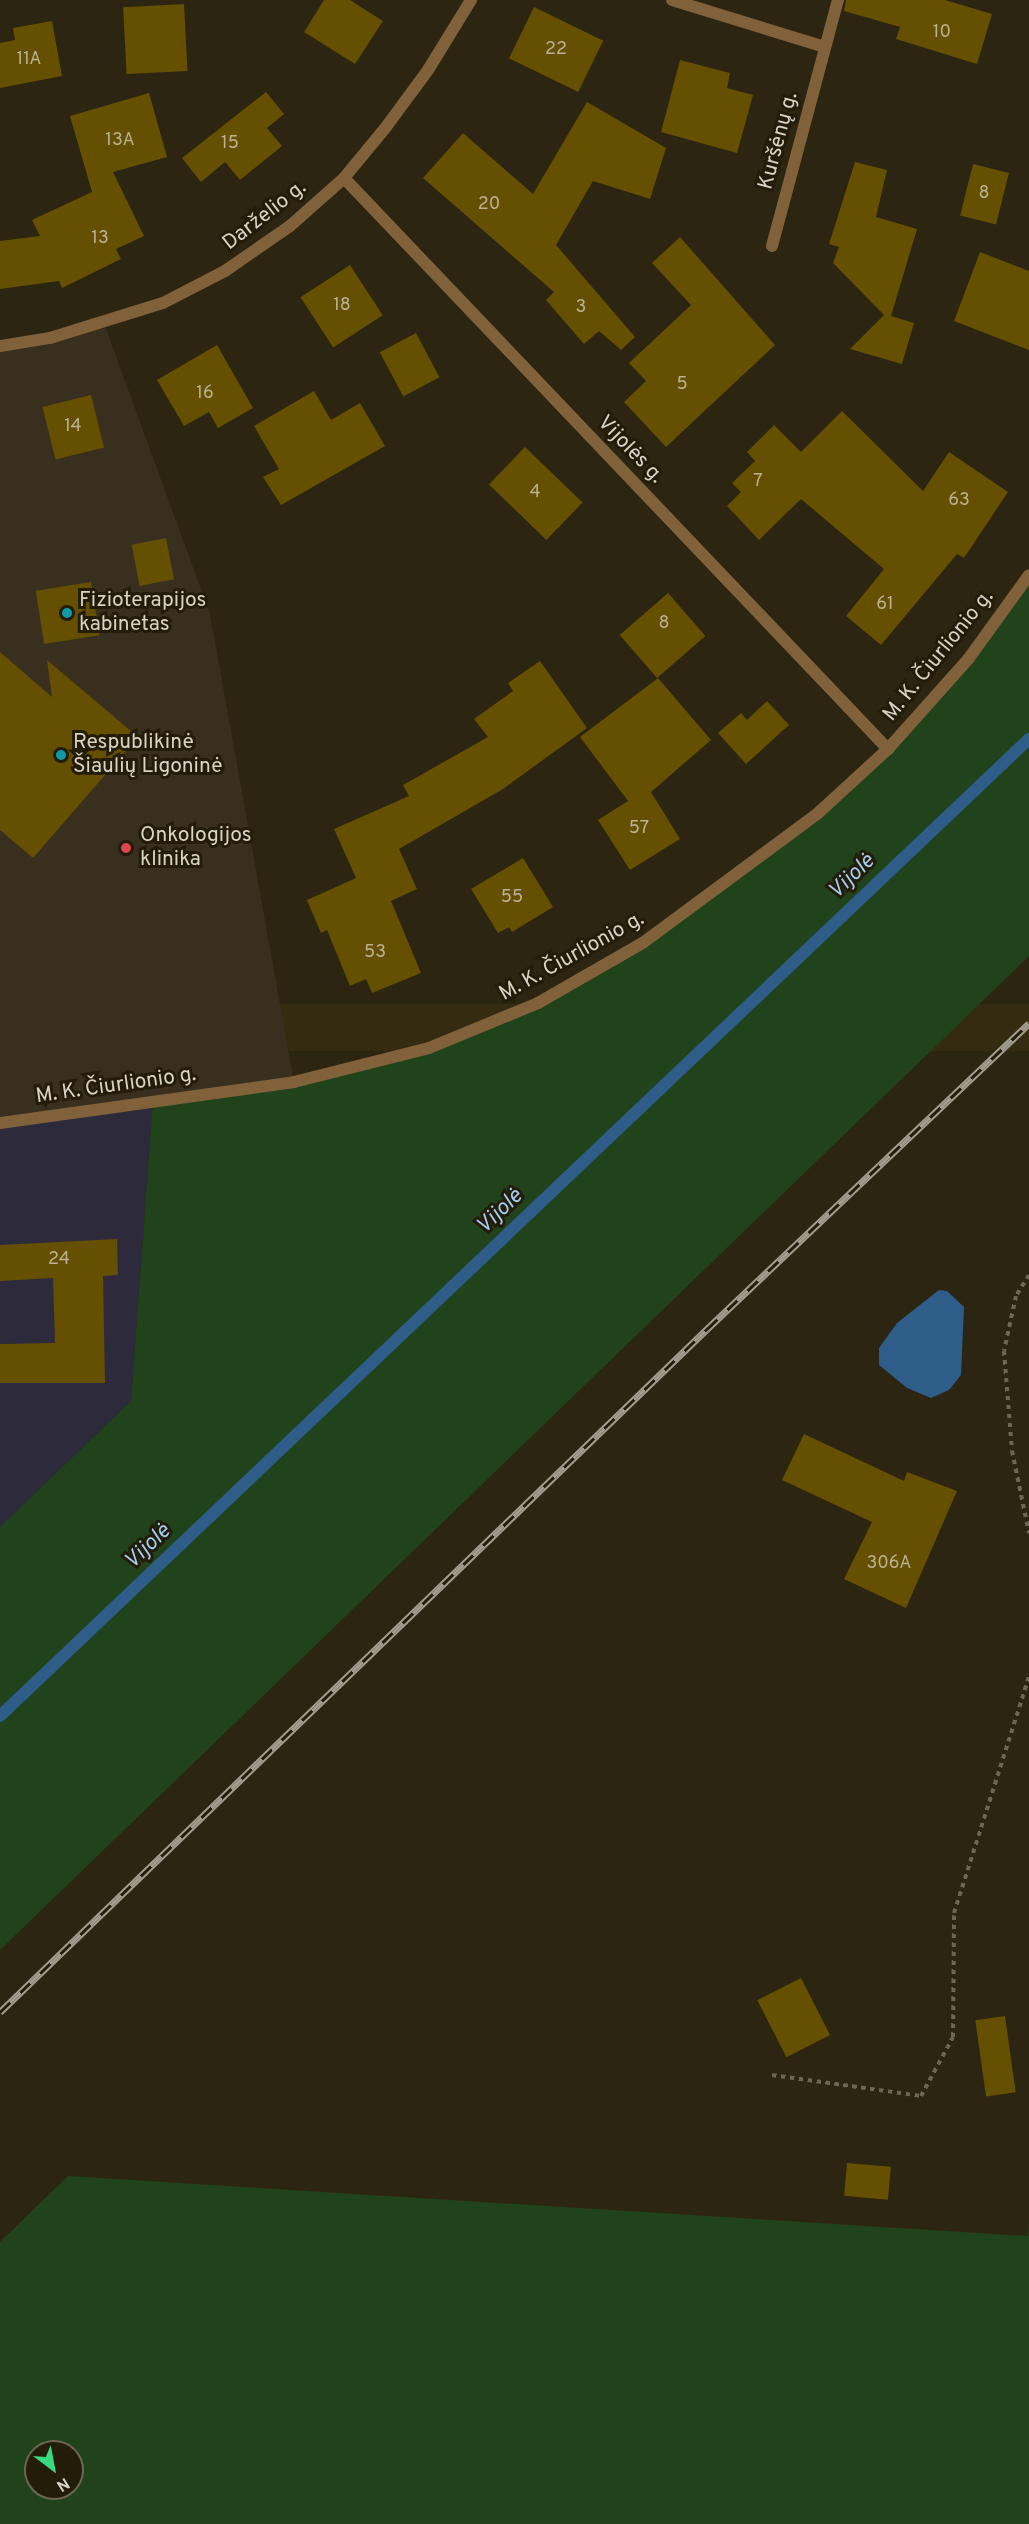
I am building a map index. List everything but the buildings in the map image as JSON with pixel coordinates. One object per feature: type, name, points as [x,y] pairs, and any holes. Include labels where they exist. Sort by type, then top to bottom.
[{"type":"street","name":"Darželio g.","points":[[0,346],[50,338],[163,303],[225,271],[290,226],[344,178],[428,70],[471,0]]},
{"type":"street","points":[[672,0],[825,47]]},
{"type":"street","name":"Kuršėnų g.","points":[[772,246],[838,0]]},
{"type":"street","name":"Vijolės g.","points":[[344,178],[888,749]]},
{"type":"street","name":"M. K. Čiurlionio g.","points":[[0,1123],[294,1082],[429,1048],[538,1003],[644,942],[739,875],[817,814],[888,749],[969,658],[1029,575]]},
{"type":"path","points":[[1029,1275],[1016,1296],[1004,1351],[1012,1451],[1029,1533]]},
{"type":"path","points":[[772,2075],[921,2096],[953,2037],[954,1913],[1029,1676]]},
{"type":"shaded area","name":"Onkologijos klinika","points":[[104,323],[210,614],[294,1082],[0,1123],[0,346]]},
{"type":"shaded area","points":[[0,1004],[1029,1004],[1029,1051],[0,1051]]},
{"type":"shaded area","points":[[153,1100],[131,1401],[0,1527],[0,1123]]},
{"type":"green space","points":[[1029,575],[1029,956],[0,1950],[0,1527],[131,1401],[153,1100],[294,1082],[429,1048],[538,1003],[739,875],[888,749]]},
{"type":"green space","points":[[68,2176],[1028,2236],[1029,2220],[1029,2524],[0,2524],[0,2242]]},
{"type":"water","points":[[939,1290],[947,1291],[964,1307],[961,1375],[949,1390],[931,1398],[907,1388],[879,1365],[879,1348],[897,1323]]},
{"type":"waterway","name":"Vijolė","points":[[0,1716],[1029,739]]},
{"type":"railway","points":[[0,2012],[707,1329],[1029,1023]]},
{"type":"place","name":"Fizioterapijos kabinetas","points":[[67,613]]},
{"type":"place","name":"Respublikinė Šiaulių Ligoninė","points":[[61,755]]},
{"type":"place","name":"Onkologijos klinika","points":[[126,848]]}]
